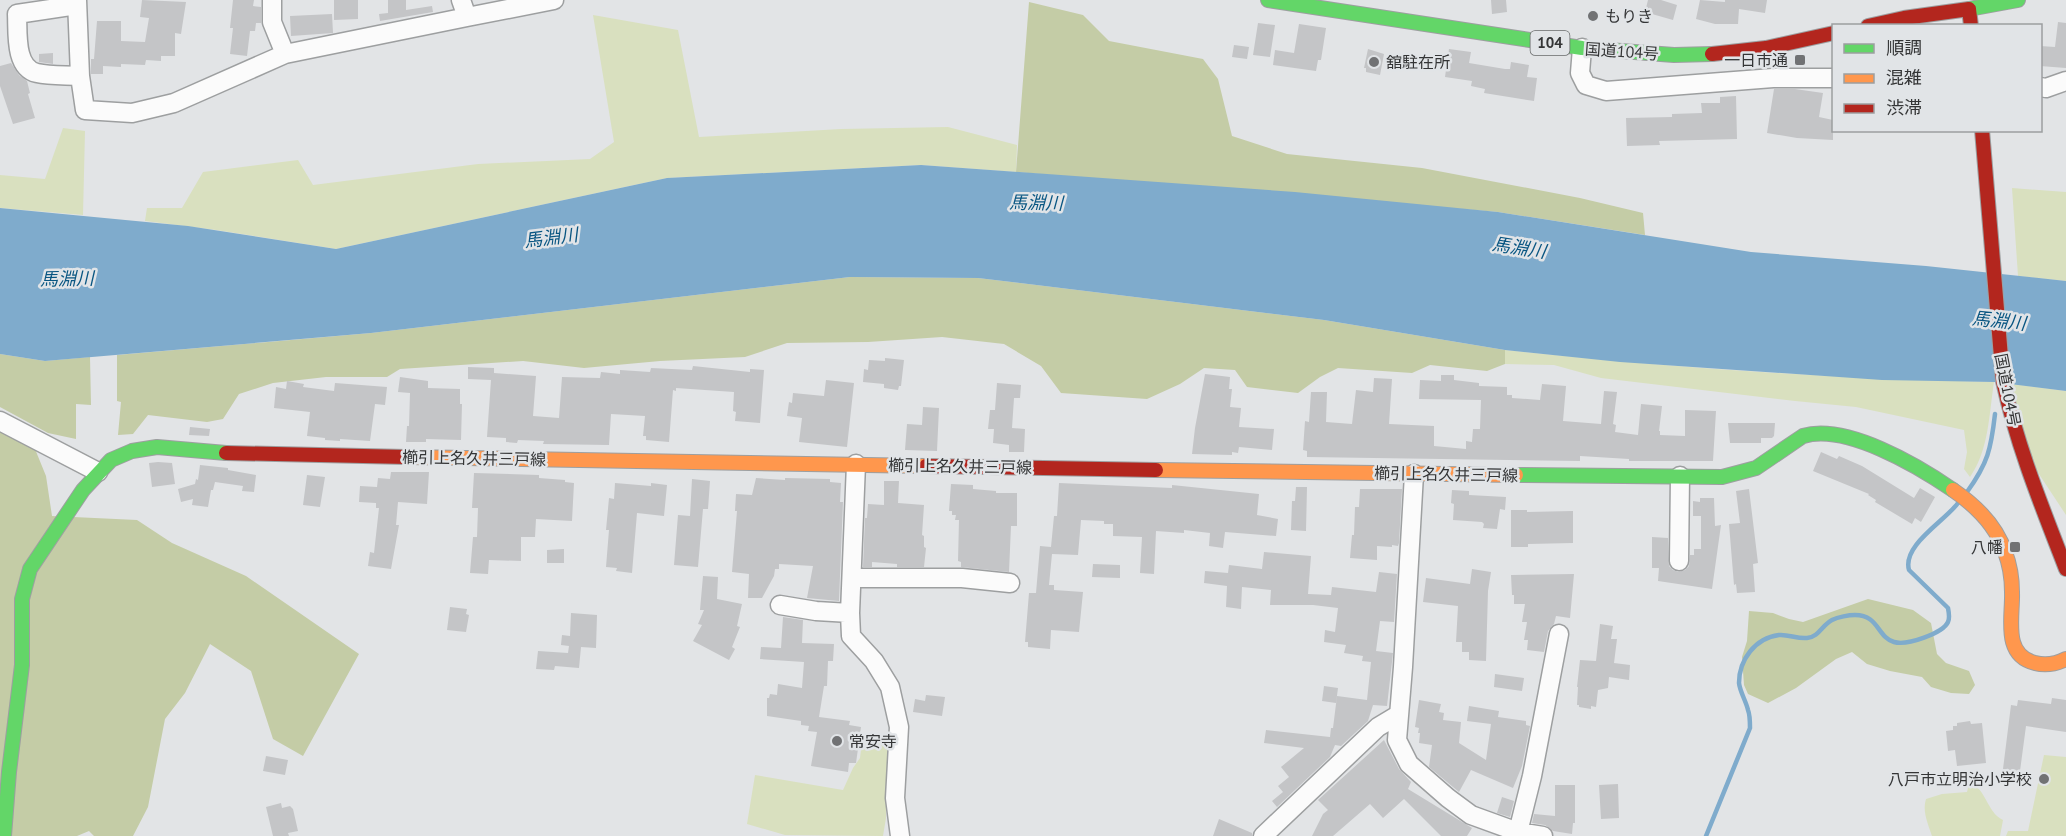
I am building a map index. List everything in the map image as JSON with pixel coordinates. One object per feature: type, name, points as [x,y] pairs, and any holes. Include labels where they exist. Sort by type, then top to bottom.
[{"type":"main road","name":"国道104号","points":[[1268,0],[1582,48],[1674,55],[1713,54],[1766,48],[1832,33]]},
{"type":"main road","points":[[1877,24],[2018,0]]},
{"type":"main road","points":[[1969,9],[1971,24]]},
{"type":"main road","name":"国道104号","points":[[1982,132],[2003,381],[2011,417],[2029,475],[2066,569]]},
{"type":"main road","name":"櫛引上名久井三戸線","points":[[4,836],[22,665],[21,599],[30,569],[83,490],[98,472],[111,460],[132,451],[157,447],[256,454],[1414,474],[1722,477],[1760,466],[1790,444],[1810,434],[1827,434],[1874,447],[1941,481],[1974,504],[1993,526],[2007,552],[2013,587],[2011,633],[2015,650],[2027,661],[2041,665],[2066,659]]},
{"type":"street","points":[[272,0],[272,22],[285,54]]},
{"type":"street","points":[[80,76],[34,73],[23,64],[18,46],[17,14],[77,2],[80,76],[85,110],[132,113],[174,103],[285,54],[464,8],[554,0]]},
{"type":"street","points":[[1582,48],[1580,72],[1586,85],[1606,91],[1773,78],[1832,78]]},
{"type":"street","points":[[2042,87],[2066,81]]},
{"type":"street","points":[[0,422],[98,472]]},
{"type":"street","points":[[856,464],[851,636],[874,661],[890,687],[899,727],[895,798],[900,836]]},
{"type":"street","points":[[1414,474],[1405,644],[1396,740],[1409,764],[1471,815],[1518,832],[1543,836]]},
{"type":"street","points":[[1679,561],[1680,476]]},
{"type":"street","points":[[852,578],[962,578],[1010,583]]},
{"type":"street","points":[[780,605],[816,611],[850,612]]},
{"type":"street","points":[[1518,832],[1532,777],[1559,634]]},
{"type":"street","points":[[1263,836],[1378,728],[1398,715]]},
{"type":"green space","points":[[1029,2],[1083,15],[1109,41],[1203,59],[1218,79],[1232,136],[1287,154],[1422,168],[1580,198],[1643,213],[1645,235],[1498,212],[1016,172]]},
{"type":"green space","points":[[593,15],[678,30],[699,137],[841,129],[948,127],[1017,145],[1016,172],[921,165],[667,178],[336,249],[145,221],[147,208],[182,208],[203,172],[298,160],[313,185],[478,164],[590,159],[614,142]]},
{"type":"green space","points":[[63,128],[85,131],[83,215],[0,208],[0,175],[45,179]]},
{"type":"green space","points":[[2012,188],[2066,192],[2066,281],[2018,276]]},
{"type":"green space","points":[[850,277],[978,278],[1324,320],[1505,350],[1505,364],[1487,371],[1430,365],[1412,373],[1338,368],[1320,377],[1298,393],[1247,387],[1235,370],[1204,368],[1180,384],[1147,399],[1061,393],[1041,366],[1004,344],[942,337],[868,342],[787,343],[745,357],[660,361],[584,368],[523,361],[400,369],[387,377],[326,377],[273,383],[239,394],[223,419],[207,422],[148,415],[133,434],[118,435],[121,402],[117,401],[117,355],[371,333]]},
{"type":"green space","points":[[1505,350],[1750,371],[1994,382],[1985,444],[1970,477],[1964,469],[1967,452],[1964,430],[1856,407],[1601,378],[1554,365],[1505,364]]},
{"type":"green space","points":[[0,354],[45,361],[90,357],[91,405],[76,404],[76,439],[48,433],[0,407]]},
{"type":"green space","points":[[2013,384],[2066,391],[2066,515],[2008,427]]},
{"type":"green space","points":[[0,432],[35,449],[46,476],[52,516],[137,520],[172,543],[246,576],[359,654],[303,756],[273,739],[251,671],[210,644],[185,693],[165,719],[148,807],[133,836],[94,836],[89,831],[77,836],[0,836]]},
{"type":"green space","points":[[1868,599],[1913,610],[1931,623],[1937,654],[1946,663],[1969,671],[1975,685],[1969,694],[1951,693],[1931,687],[1922,677],[1867,664],[1852,652],[1836,659],[1796,688],[1768,703],[1748,694],[1744,685],[1742,657],[1747,641],[1749,611],[1773,613],[1803,622]]},
{"type":"green space","points":[[863,734],[889,736],[891,745],[886,781],[886,818],[883,836],[785,835],[747,824],[755,775],[843,790],[860,758]]},
{"type":"green space","points":[[2044,755],[2066,757],[2066,836],[2006,836],[2008,831],[2028,831]]},
{"type":"green space","points":[[1969,784],[1979,789],[1993,811],[2003,820],[2000,836],[1932,836],[1925,813],[1926,799],[1942,794],[1967,792]]},
{"type":"water","name":"馬淵川","points":[[921,165],[1295,192],[1498,212],[1751,252],[1926,266],[2066,281],[2066,391],[1994,382],[1882,380],[1620,362],[1505,350],[1324,320],[978,278],[850,277],[371,333],[45,361],[0,354],[0,208],[188,226],[336,249],[667,178]]},
{"type":"building","points":[[142,0],[186,2],[181,34],[175,33],[175,56],[161,56],[161,61],[146,60],[145,65],[103,66],[103,74],[91,74],[97,21],[121,21],[121,41],[145,42],[149,18],[140,17]]},
{"type":"building","points":[[233,0],[254,0],[253,6],[261,7],[261,23],[256,23],[255,31],[250,31],[247,56],[230,54]]},
{"type":"building","points":[[334,0],[358,0],[358,19],[334,20]]},
{"type":"building","points":[[388,0],[406,0],[406,10],[432,6],[433,12],[380,21],[379,14],[388,13]]},
{"type":"building","points":[[1491,0],[1506,0],[1507,12],[1492,14]]},
{"type":"building","points":[[1648,0],[1661,0],[1677,5],[1673,20],[1645,12]]},
{"type":"building","points":[[1700,0],[1725,2],[1725,0],[1767,0],[1765,13],[1739,9],[1738,24],[1715,24],[1696,19]]},
{"type":"building","points":[[332,14],[333,33],[291,36],[290,16]]},
{"type":"building","points":[[2058,22],[2066,23],[2066,68],[2042,66],[2042,46],[2055,47]]},
{"type":"building","points":[[1258,23],[1275,25],[1270,57],[1253,55]]},
{"type":"building","points":[[1299,24],[1326,28],[1321,60],[1318,60],[1316,71],[1273,65],[1275,50],[1294,53]]},
{"type":"building","points":[[1234,45],[1249,47],[1247,59],[1232,57]]},
{"type":"building","points":[[1368,49],[1384,54],[1380,75],[1366,72],[1364,68]]},
{"type":"building","points":[[1449,49],[1471,52],[1469,63],[1505,69],[1510,69],[1511,62],[1529,65],[1527,77],[1537,78],[1534,101],[1484,93],[1485,89],[1471,86],[1472,81],[1445,77]]},
{"type":"building","points":[[53,53],[53,64],[39,62],[39,54]]},
{"type":"building","points":[[11,63],[19,75],[27,81],[35,118],[13,124],[0,86],[0,66]]},
{"type":"building","points":[[1774,89],[1823,93],[1819,117],[1832,120],[1833,140],[1797,138],[1767,133]]},
{"type":"building","points":[[1736,96],[1737,139],[1659,141],[1660,145],[1627,146],[1626,118],[1672,117],[1672,114],[1702,113],[1701,103],[1720,103],[1720,97]]},
{"type":"building","points":[[885,358],[904,360],[901,386],[898,390],[884,388],[884,384],[863,382],[864,369],[868,370],[869,360],[885,361]]},
{"type":"building","points":[[693,366],[750,372],[750,369],[764,370],[760,423],[735,421],[734,392],[676,388],[676,391],[673,390],[669,442],[646,440],[646,436],[643,436],[645,416],[611,414],[609,445],[543,444],[544,441],[518,440],[517,443],[506,442],[506,438],[487,437],[491,380],[468,379],[468,367],[494,368],[494,373],[536,376],[533,416],[559,418],[562,377],[600,378],[601,372],[620,374],[620,370],[650,372],[651,368],[692,370]]},
{"type":"building","points":[[1205,374],[1230,377],[1229,389],[1232,389],[1230,407],[1241,408],[1239,427],[1274,429],[1272,450],[1239,447],[1238,453],[1232,452],[1232,455],[1192,454]]},
{"type":"building","points":[[1441,375],[1454,375],[1454,380],[1479,383],[1479,386],[1507,387],[1507,395],[1512,395],[1512,398],[1540,400],[1542,384],[1566,386],[1563,421],[1601,424],[1604,391],[1617,392],[1613,424],[1616,425],[1615,432],[1638,435],[1641,404],[1662,406],[1660,435],[1685,436],[1685,410],[1716,411],[1713,461],[1629,461],[1629,459],[1580,456],[1580,461],[1307,457],[1307,451],[1303,450],[1305,421],[1309,422],[1311,392],[1327,392],[1326,422],[1352,424],[1356,390],[1373,392],[1374,378],[1392,379],[1389,424],[1434,426],[1434,446],[1466,449],[1466,441],[1472,442],[1473,429],[1480,429],[1481,400],[1419,399],[1420,380],[1441,381]]},
{"type":"building","points":[[400,377],[428,381],[428,388],[460,389],[461,440],[426,439],[426,442],[406,442],[410,393],[398,392]]},
{"type":"building","points":[[826,380],[854,383],[847,447],[799,442],[802,418],[787,416],[793,393],[824,396]]},
{"type":"building","points":[[287,381],[304,384],[303,387],[334,391],[335,383],[387,387],[385,405],[375,404],[370,441],[325,440],[325,438],[307,436],[310,412],[274,408],[276,387],[286,389]]},
{"type":"building","points":[[997,383],[1021,385],[1020,398],[1014,398],[1012,428],[1025,429],[1024,452],[1009,452],[1009,445],[993,443],[994,429],[988,429],[990,410],[995,410]]},
{"type":"building","points":[[923,407],[939,408],[937,451],[905,450],[907,424],[922,425]]},
{"type":"building","points":[[1728,423],[1775,423],[1774,436],[1761,438],[1761,443],[1730,443]]},
{"type":"building","points":[[190,427],[210,429],[209,436],[189,435]]},
{"type":"building","points":[[1821,452],[1837,459],[1839,456],[1862,466],[1914,498],[1920,488],[1935,497],[1921,522],[1915,518],[1912,524],[1875,502],[1876,500],[1869,494],[1813,471]]},
{"type":"building","points":[[149,463],[172,463],[175,484],[152,487]]},
{"type":"building","points":[[200,465],[228,468],[228,470],[256,475],[254,492],[242,491],[243,486],[215,482],[208,507],[192,505],[193,499],[181,502],[178,489],[195,484],[196,479],[198,480]]},
{"type":"building","points":[[391,472],[429,472],[427,504],[398,502],[396,525],[399,525],[391,569],[368,566],[370,552],[374,553],[379,508],[376,508],[376,503],[359,502],[360,486],[377,487],[378,478],[390,479]]},
{"type":"building","points":[[474,473],[539,475],[539,478],[574,483],[572,521],[536,519],[535,537],[521,537],[521,561],[489,560],[488,574],[470,573],[473,537],[477,537],[478,508],[472,508]]},
{"type":"building","points":[[307,475],[325,477],[320,507],[303,505]]},
{"type":"building","points":[[756,478],[830,479],[830,482],[841,483],[840,502],[843,502],[839,601],[807,598],[813,566],[779,564],[779,569],[775,569],[774,576],[762,598],[748,598],[749,574],[732,572],[737,511],[735,511],[736,494],[752,495]]},
{"type":"building","points":[[692,479],[710,481],[708,509],[703,509],[698,567],[674,565],[678,515],[690,516]]},
{"type":"building","points":[[884,481],[899,481],[898,503],[924,505],[922,535],[926,548],[924,567],[897,567],[897,564],[872,562],[872,567],[863,567],[865,518],[867,518],[868,504],[884,505]]},
{"type":"building","points":[[615,483],[667,485],[664,516],[637,513],[632,573],[606,567],[609,498],[614,499]]},
{"type":"building","points":[[1059,483],[1172,488],[1172,485],[1259,494],[1257,515],[1278,519],[1276,536],[1225,532],[1223,548],[1209,546],[1210,533],[1184,530],[1184,533],[1156,531],[1154,574],[1140,573],[1142,537],[1113,536],[1113,524],[1104,524],[1104,521],[1081,520],[1078,555],[1052,554],[1049,585],[1054,585],[1054,590],[1083,592],[1079,632],[1051,630],[1050,649],[1028,647],[1028,642],[1025,642],[1029,593],[1036,593],[1040,546],[1051,547],[1054,516],[1057,516]]},
{"type":"building","points":[[951,484],[973,485],[973,489],[996,491],[996,493],[1017,493],[1017,526],[1011,526],[1009,572],[961,567],[961,562],[958,561],[959,520],[955,520],[956,515],[952,515],[952,511],[949,511]]},
{"type":"building","points":[[1296,487],[1307,487],[1306,531],[1291,530],[1292,501],[1295,501]]},
{"type":"building","points":[[1360,489],[1402,489],[1398,546],[1377,546],[1377,560],[1350,558],[1355,507],[1359,507]]},
{"type":"building","points":[[1749,489],[1758,563],[1753,564],[1755,592],[1737,593],[1736,584],[1734,585],[1729,524],[1740,523],[1736,491]]},
{"type":"building","points":[[1452,490],[1469,491],[1469,495],[1506,497],[1505,510],[1500,509],[1497,529],[1483,528],[1482,522],[1453,520]]},
{"type":"building","points":[[1700,498],[1714,498],[1715,526],[1721,525],[1712,589],[1658,581],[1659,568],[1652,568],[1652,537],[1668,538],[1669,566],[1678,572],[1685,570],[1689,566],[1690,555],[1694,555],[1694,549],[1701,549],[1701,516],[1693,516],[1693,501],[1700,502]]},
{"type":"building","points":[[1511,510],[1573,511],[1573,543],[1528,544],[1528,547],[1511,547]]},
{"type":"building","points":[[564,549],[564,563],[547,563],[547,550]]},
{"type":"building","points":[[1264,552],[1311,556],[1308,594],[1331,595],[1332,587],[1376,592],[1379,572],[1397,574],[1394,622],[1380,621],[1376,651],[1393,653],[1387,706],[1373,705],[1368,721],[1341,746],[1335,745],[1330,757],[1277,807],[1272,801],[1283,792],[1278,786],[1289,777],[1281,767],[1304,748],[1264,743],[1266,730],[1330,737],[1337,696],[1367,700],[1371,662],[1362,661],[1363,656],[1344,653],[1346,645],[1324,642],[1325,630],[1335,632],[1338,608],[1313,605],[1270,605],[1271,590],[1242,587],[1241,609],[1226,607],[1227,586],[1204,583],[1205,571],[1228,573],[1229,565],[1262,569]]},
{"type":"building","points":[[1093,564],[1120,565],[1120,578],[1092,577]]},
{"type":"building","points":[[1472,569],[1491,572],[1488,591],[1486,661],[1469,660],[1469,652],[1462,652],[1462,642],[1456,642],[1458,606],[1423,602],[1426,578],[1470,584]]},
{"type":"building","points":[[1574,574],[1570,618],[1556,616],[1554,624],[1548,631],[1544,652],[1527,650],[1528,640],[1524,640],[1527,622],[1522,622],[1525,604],[1514,604],[1511,575]]},
{"type":"building","points":[[703,576],[718,577],[717,599],[742,604],[737,626],[740,627],[732,647],[735,649],[729,660],[693,641],[702,625],[698,624],[704,610],[700,610]]},
{"type":"building","points":[[450,607],[467,609],[466,614],[469,615],[466,632],[447,630]]},
{"type":"building","points":[[571,613],[597,615],[596,648],[581,647],[579,668],[555,666],[554,670],[536,669],[538,651],[568,653],[569,646],[561,645],[562,635],[570,636]]},
{"type":"building","points":[[783,617],[803,620],[802,643],[834,644],[833,661],[828,661],[827,686],[824,686],[819,717],[850,721],[849,725],[861,727],[856,763],[849,763],[848,772],[811,766],[817,732],[808,731],[809,726],[801,725],[801,721],[767,716],[767,698],[770,694],[777,695],[778,684],[802,688],[804,662],[760,659],[761,647],[781,648]]},
{"type":"building","points":[[1600,624],[1613,626],[1611,639],[1617,639],[1614,663],[1630,665],[1629,680],[1609,677],[1608,688],[1598,690],[1596,707],[1591,706],[1591,709],[1579,707],[1577,687],[1580,660],[1596,661]]},
{"type":"building","points":[[1495,674],[1524,678],[1522,691],[1494,687]]},
{"type":"building","points":[[1324,686],[1338,688],[1336,703],[1322,701]]},
{"type":"building","points":[[926,695],[945,697],[942,716],[913,712],[915,699],[925,701]]},
{"type":"building","points":[[2052,698],[2066,700],[2066,732],[2026,726],[2020,771],[2003,769],[2011,705],[2017,706],[2018,700],[2051,704]]},
{"type":"building","points":[[1419,700],[1441,704],[1439,712],[1444,713],[1443,720],[1461,722],[1459,743],[1486,760],[1491,724],[1467,721],[1469,706],[1499,711],[1498,717],[1526,721],[1526,725],[1530,726],[1522,766],[1513,788],[1471,770],[1459,792],[1429,767],[1432,745],[1419,743],[1419,728],[1415,727]]},
{"type":"building","points":[[1970,721],[1971,724],[1982,723],[1986,763],[1957,766],[1955,750],[1948,751],[1946,731],[1953,730],[1953,726],[1957,726],[1957,723]]},
{"type":"building","points":[[1384,740],[1399,769],[1411,782],[1408,789],[1472,828],[1467,836],[1441,836],[1404,799],[1383,818],[1370,804],[1333,836],[1312,836],[1323,814],[1328,810],[1318,800]]},
{"type":"building","points":[[266,756],[288,760],[285,775],[263,771]]},
{"type":"building","points":[[1618,784],[1619,818],[1601,819],[1599,785]]},
{"type":"building","points":[[1555,785],[1575,785],[1575,823],[1573,823],[1572,834],[1553,831],[1545,825],[1532,823],[1534,814],[1555,816]]},
{"type":"building","points":[[1502,797],[1514,801],[1510,817],[1497,813]]},
{"type":"building","points":[[281,803],[282,808],[290,806],[293,809],[298,831],[288,833],[289,836],[273,836],[266,807]]},
{"type":"building","points":[[1219,819],[1252,833],[1252,836],[1213,836]]},
{"type":"waterway","points":[[1967,492],[1980,472],[1987,455],[1995,414]]},
{"type":"waterway","points":[[1706,836],[1750,728],[1749,712],[1739,683],[1745,658],[1756,645],[1770,637],[1779,635],[1811,637],[1832,620],[1850,615],[1869,619],[1884,636],[1900,643],[1932,634],[1945,626],[1949,620],[1948,608],[1909,570],[1909,561],[1918,543],[1958,503]]},
{"type":"traffic: fast","points":[[1268,0],[1582,48],[1674,55],[1712,54]]},
{"type":"traffic: fast","points":[[1969,9],[2018,0]]},
{"type":"traffic: fast","points":[[1516,475],[1722,477],[1756,468],[1803,436],[1820,434],[1840,436],[1881,449],[1953,490]]},
{"type":"traffic: fast","points":[[4,836],[22,665],[22,599],[30,569],[83,490],[111,460],[132,451],[157,447],[226,453]]},
{"type":"traffic: slow","points":[[407,457],[926,466]]},
{"type":"traffic: slow","points":[[1156,470],[1516,475]]},
{"type":"traffic: slow","points":[[1953,490],[1984,516],[2001,542],[2012,582],[2011,634],[2018,652],[2025,659],[2039,664],[2051,664],[2066,659]]},
{"type":"traffic: jam","points":[[1877,24],[1969,9],[1971,24]]},
{"type":"traffic: jam","points":[[1712,54],[1766,48],[1832,33]]},
{"type":"traffic: jam","points":[[1982,132],[2003,381],[2023,453],[2066,569]]},
{"type":"traffic: jam","points":[[226,453],[407,457]]},
{"type":"traffic: jam","points":[[926,466],[1156,470]]},
{"type":"place","name":"もりき","points":[[1593,16]]},
{"type":"place","name":"一日市通","points":[[1800,60]]},
{"type":"place","name":"舘駐在所","points":[[1374,62]]},
{"type":"place","name":"八幡","points":[[2015,547]]},
{"type":"place","name":"常安寺","points":[[837,741]]},
{"type":"place","name":"八戸市立明治小学校","points":[[2044,779]]}]
